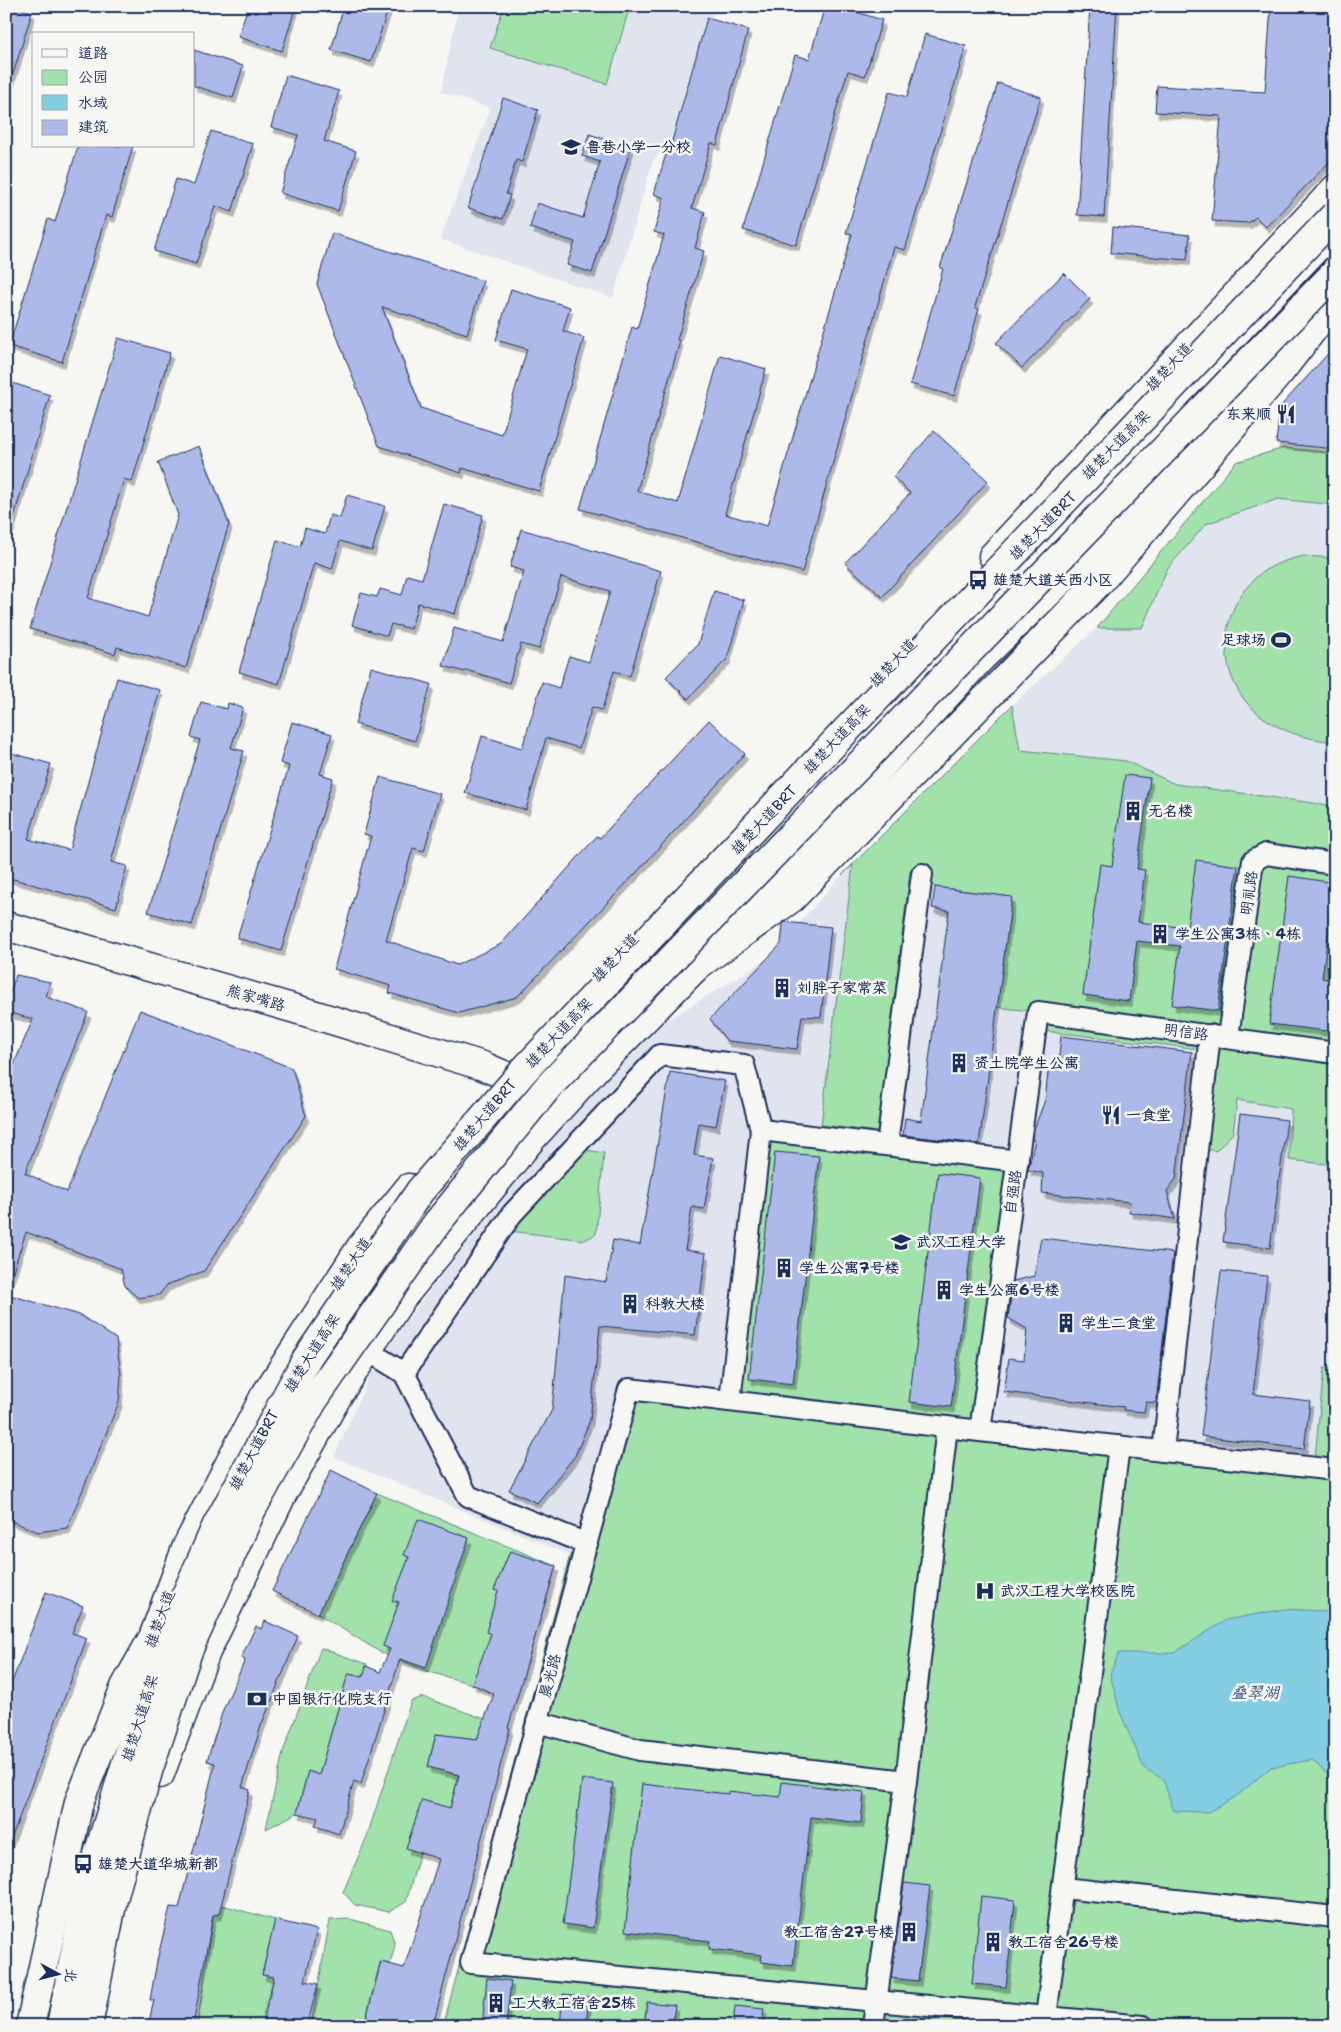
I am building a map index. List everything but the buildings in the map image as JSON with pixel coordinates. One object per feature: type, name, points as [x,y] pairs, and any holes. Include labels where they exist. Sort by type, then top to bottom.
[{"type":"main road","name":"雄楚大道","points":[[46,2026],[75,1878],[110,1754],[187,1546],[264,1396],[361,1247],[474,1108],[511,1086],[933,620],[1335,189]]},
{"type":"main road","name":"雄楚大道高架","points":[[61,2026],[87,1890],[159,1656],[216,1527],[307,1358],[426,1184],[527,1067],[1335,215]]},
{"type":"main road","name":"雄楚大道高架","points":[[88,2026],[113,1899],[149,1768],[188,1651],[252,1509],[313,1401],[437,1223],[548,1087],[1335,272]]},
{"type":"main road","points":[[698,965],[792,898],[1100,580],[1280,372],[1335,300]]},
{"type":"main road","points":[[100,2026],[127,1894],[155,1787],[206,1652],[282,1495],[340,1392],[401,1299],[533,1137],[595,1069],[698,965],[980,659],[1090,551],[1335,300]]},
{"type":"main road","name":"熊家嘴路","points":[[6,926],[299,1010],[483,1066],[511,1086]]},
{"type":"main road","points":[[338,1284],[331,1309],[339,1326],[351,1336],[372,1333],[388,1319]]},
{"type":"main road","points":[[30,2026],[79,1802],[125,1687],[216,1527]]},
{"type":"street","name":"明礼路","points":[[1219,1036],[1253,861],[1266,854],[1335,864]]},
{"type":"street","points":[[887,1145],[922,874]]},
{"type":"street","name":"明信路","points":[[1038,1012],[1335,1053]]},
{"type":"street","name":"自强路","points":[[980,1432],[1038,1012]]},
{"type":"street","points":[[1163,1451],[1219,1036]]},
{"type":"street","points":[[404,1373],[512,1214],[660,1055],[744,1065],[761,1130],[730,1401],[980,1432],[1335,1470]]},
{"type":"street","points":[[761,1130],[1018,1161]]},
{"type":"street","points":[[378,1357],[404,1373],[468,1496],[586,1544]]},
{"type":"street","name":"晨光路","points":[[730,1401],[629,1389],[471,1963],[876,2002]]},
{"type":"street","points":[[873,2026],[906,1781],[947,1427]]},
{"type":"street","points":[[1046,2017],[1119,1446]]},
{"type":"street","points":[[537,1722],[640,1750],[906,1781]]},
{"type":"street","points":[[1063,1888],[1335,1917]]},
{"type":"street","points":[[876,2002],[1143,2026]]},
{"type":"lane","name":"雄楚大道BRT","points":[[612,996],[728,880],[1335,241]]},
{"type":"lane","name":"雄楚大道BRT","points":[[511,1086],[558,1054]]},
{"type":"lane","name":"雄楚大道BRT","points":[[306,1384],[342,1329],[424,1213],[505,1112]]},
{"type":"lane","points":[[162,1695],[198,1603]]},
{"type":"lane","points":[[136,1768],[144,1741]]},
{"type":"shaded area","name":"鲁巷小学一分校","points":[[459,6],[715,6],[680,134],[653,160],[613,298],[440,239],[491,108],[441,92]]},
{"type":"shaded area","name":"武汉工程大学","points":[[1236,462],[1335,473],[1335,2026],[443,2026],[570,1555],[334,1457],[378,1357],[558,1126],[646,1033],[766,960],[842,875],[1012,705],[1097,628]]},
{"type":"green space","points":[[504,6],[630,6],[607,84],[490,48]]},
{"type":"green space","points":[[1284,448],[1335,453],[1335,505],[1278,499],[1206,524],[1167,569],[1142,628],[1097,628],[1236,462]]},
{"type":"green space","name":"足球场","points":[[1304,556],[1335,558],[1335,742],[1313,739],[1292,733],[1272,723],[1254,710],[1242,697],[1234,682],[1226,649],[1231,615],[1238,600],[1248,586],[1256,577],[1271,567]]},
{"type":"green space","points":[[1012,705],[1020,750],[1126,761],[1175,784],[1335,806],[1335,1165],[1289,1160],[1291,1109],[1237,1100],[1233,1133],[1216,1151],[1197,1148],[1208,1050],[1035,1030],[1038,1012],[997,1007],[1012,897],[935,887],[922,874],[910,871],[878,1132],[821,1125],[853,865],[842,875]]},
{"type":"green space","points":[[761,1130],[1018,1161],[980,1431],[1314,1467],[1324,1368],[1335,1369],[1335,2026],[443,2026],[570,1555],[587,1544],[629,1389],[730,1401]]},
{"type":"green space","points":[[581,1149],[604,1153],[596,1234],[585,1240],[509,1231]]},
{"type":"green space","points":[[377,1493],[556,1566],[515,1704],[472,1684],[426,1671],[380,1652],[318,1614]]},
{"type":"green space","points":[[321,1648],[367,1664],[363,1677],[348,1674],[319,1775],[308,1771],[297,1813],[266,1829],[283,1752]]},
{"type":"green space","points":[[423,1697],[485,1719],[477,1739],[436,1734],[428,1767],[459,1775],[450,1808],[420,1852],[406,1902],[389,1912],[355,1905],[343,1892],[366,1839],[411,1701]]},
{"type":"green space","points":[[222,1905],[275,1920],[262,1974],[274,1977],[260,2026],[197,2026],[213,1915]]},
{"type":"green space","points":[[350,1919],[390,1930],[395,1945],[390,1964],[380,1962],[366,2018],[392,2026],[311,2026],[330,1920]]},
{"type":"water","name":"叠翠湖","points":[[1285,1609],[1321,1611],[1335,1614],[1335,1773],[1328,1775],[1312,1760],[1271,1767],[1237,1796],[1208,1812],[1174,1811],[1163,1779],[1144,1768],[1120,1712],[1110,1674],[1119,1653],[1174,1653],[1226,1620]]},
{"type":"place","name":"鲁巷小学一分校","points":[[571,147]]},
{"type":"place","name":"东来顺","points":[[1286,414]]},
{"type":"place","name":"雄楚大道关西小区","points":[[978,580]]},
{"type":"place","name":"足球场","points":[[1281,640]]},
{"type":"place","name":"无名楼","points":[[1133,811]]},
{"type":"place","name":"学生公寓3栋、4栋","points":[[1160,934]]},
{"type":"place","name":"刘胖子家常菜","points":[[782,988]]},
{"type":"place","name":"资土院学生公寓","points":[[959,1063]]},
{"type":"place","name":"一食堂","points":[[1111,1115]]},
{"type":"place","name":"武汉工程大学","points":[[901,1242]]},
{"type":"place","name":"学生公寓7号楼","points":[[784,1268]]},
{"type":"place","name":"学生公寓6号楼","points":[[944,1290]]},
{"type":"place","name":"科教大楼","points":[[630,1304]]},
{"type":"place","name":"学生二食堂","points":[[1066,1323]]},
{"type":"place","name":"武汉工程大学校医院","points":[[985,1591]]},
{"type":"place","name":"中国银行化院支行","points":[[257,1699]]},
{"type":"place","name":"雄楚大道华城新都","points":[[83,1864]]},
{"type":"place","name":"教工宿舍27号楼","points":[[909,1932]]},
{"type":"place","name":"教工宿舍26号楼","points":[[993,1942]]},
{"type":"place","name":"工大教工宿舍25栋","points":[[496,2003]]}]
